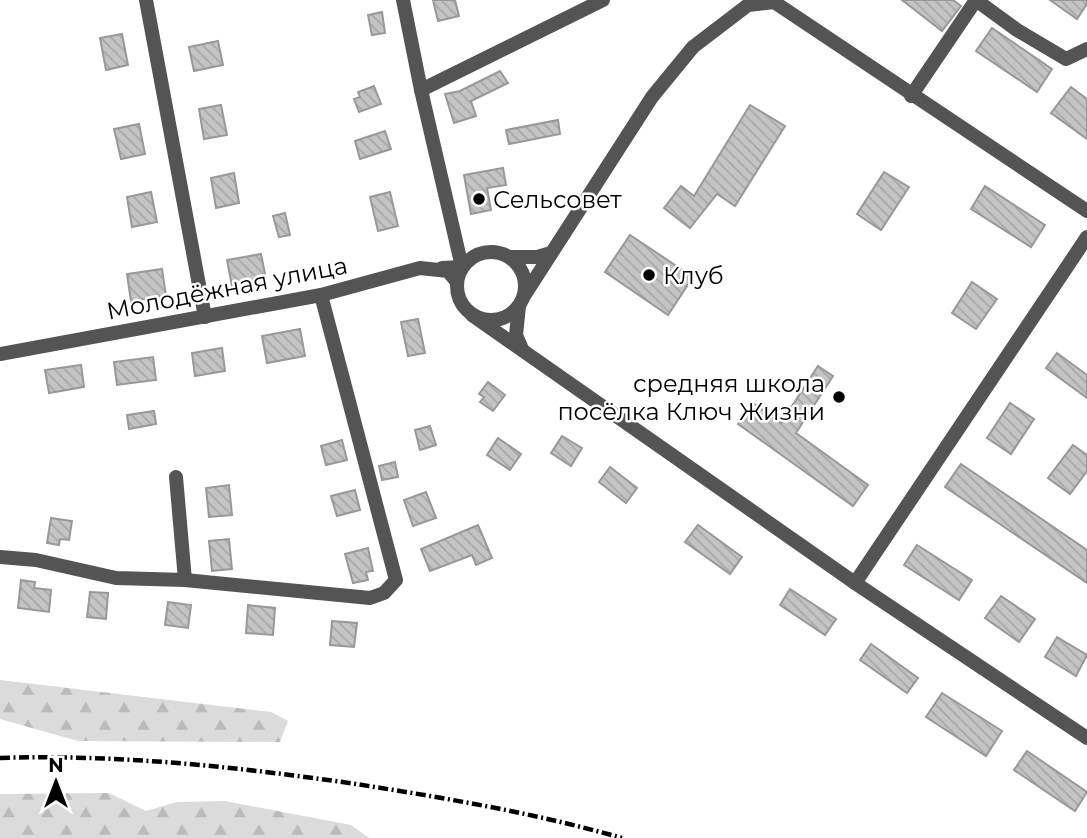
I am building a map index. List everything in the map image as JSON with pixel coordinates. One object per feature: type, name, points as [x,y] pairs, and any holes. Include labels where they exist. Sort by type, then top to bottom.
[{"type":"street","points":[[146,0],[205,317]]},
{"type":"street","points":[[403,0],[462,267]]},
{"type":"street","points":[[421,90],[603,0]]},
{"type":"street","points":[[911,96],[976,0],[1017,30],[1066,59],[1087,49]]},
{"type":"street","points":[[472,315],[483,319],[504,319],[522,301],[652,97],[693,47],[748,5],[774,2],[1087,211]]},
{"type":"street","points":[[855,583],[1087,237]]},
{"type":"street","points":[[551,253],[537,257],[510,257],[490,251],[472,257],[462,267],[457,282],[460,299],[472,315],[855,583],[1087,738]]},
{"type":"street","points":[[510,257],[524,276],[516,335],[523,350]]},
{"type":"street","points":[[437,267],[448,271],[457,282]]},
{"type":"street","name":"Молодёжная улица","points":[[0,354],[321,295],[420,268],[462,267]]},
{"type":"street","points":[[0,557],[36,560],[116,578],[185,580],[370,598],[384,593],[396,580],[321,295]]},
{"type":"street","points":[[176,477],[185,580]]},
{"type":"green space","points":[[0,680],[271,712],[288,721],[280,742],[78,741],[0,719]]},
{"type":"green space","points":[[109,793],[146,811],[177,802],[225,801],[351,825],[369,838],[0,838],[0,794]]},
{"type":"building","points":[[433,0],[455,0],[459,16],[438,21]]},
{"type":"building","points":[[902,0],[953,0],[961,6],[942,31]]},
{"type":"building","points":[[1050,0],[1087,0],[1087,4],[1077,19]]},
{"type":"building","points":[[382,12],[385,33],[372,35],[368,15]]},
{"type":"building","points":[[992,28],[1052,69],[1037,92],[976,51]]},
{"type":"building","points":[[122,34],[128,65],[106,70],[100,38]]},
{"type":"building","points":[[218,41],[223,65],[194,71],[189,47]]},
{"type":"building","points":[[500,71],[508,83],[471,101],[476,116],[454,123],[445,94],[460,91]]},
{"type":"building","points":[[374,86],[381,104],[359,112],[354,99],[360,97],[358,92]]},
{"type":"building","points":[[1071,87],[1087,99],[1087,139],[1051,113]]},
{"type":"building","points":[[221,105],[227,135],[204,139],[199,109]]},
{"type":"building","points":[[750,105],[785,126],[735,206],[717,194],[690,228],[664,208],[681,186],[694,196]]},
{"type":"building","points":[[558,120],[560,134],[509,144],[506,130]]},
{"type":"building","points":[[139,124],[145,154],[121,159],[114,129]]},
{"type":"building","points":[[385,131],[391,149],[360,159],[355,141]]},
{"type":"building","name":"Сельсовет","points":[[503,168],[506,185],[487,188],[491,210],[471,214],[464,175]]},
{"type":"building","points":[[884,172],[909,187],[881,230],[857,214]]},
{"type":"building","points":[[234,173],[239,203],[216,208],[211,178]]},
{"type":"building","points":[[985,186],[1045,225],[1031,247],[971,209]]},
{"type":"building","points":[[151,192],[157,222],[132,227],[127,197]]},
{"type":"building","points":[[390,192],[398,226],[378,231],[370,197]]},
{"type":"building","points":[[285,213],[290,235],[279,237],[273,216]]},
{"type":"building","name":"Клуб","points":[[630,235],[693,277],[668,315],[605,272]]},
{"type":"building","points":[[261,254],[266,279],[232,286],[227,260]]},
{"type":"building","points":[[162,269],[166,296],[131,301],[127,274]]},
{"type":"building","points":[[972,282],[997,299],[976,329],[952,313]]},
{"type":"building","points":[[418,319],[425,353],[408,356],[401,322]]},
{"type":"building","points":[[300,329],[305,356],[267,363],[262,336]]},
{"type":"building","points":[[222,348],[225,371],[195,376],[192,353]]},
{"type":"building","points":[[1057,353],[1087,375],[1087,398],[1046,368]]},
{"type":"building","points":[[153,357],[156,380],[117,385],[114,362]]},
{"type":"building","points":[[81,365],[84,387],[49,393],[45,370]]},
{"type":"building","points":[[818,366],[833,376],[796,433],[868,485],[853,506],[738,424],[753,403],[781,423]]},
{"type":"building","points":[[488,382],[505,395],[493,411],[480,402],[484,397],[479,394]]},
{"type":"building","points":[[1010,403],[1034,419],[1011,454],[987,438]]},
{"type":"building","points":[[154,411],[156,424],[129,429],[127,415]]},
{"type":"building","points":[[430,426],[436,445],[420,450],[415,430]]},
{"type":"building","points":[[562,436],[582,448],[571,466],[551,453]]},
{"type":"building","points":[[498,438],[521,454],[510,470],[487,455]]},
{"type":"building","points":[[342,440],[347,460],[326,465],[321,446]]},
{"type":"building","points":[[1073,445],[1087,455],[1087,471],[1070,494],[1048,478]]},
{"type":"building","points":[[395,462],[398,477],[382,480],[379,466]]},
{"type":"building","points":[[961,464],[1087,550],[1087,583],[945,487]]},
{"type":"building","points":[[610,467],[637,488],[626,503],[599,482]]},
{"type":"building","points":[[229,485],[232,515],[209,517],[206,488]]},
{"type":"building","points":[[355,490],[360,510],[337,516],[331,496]]},
{"type":"building","points":[[426,492],[436,518],[413,526],[404,500]]},
{"type":"building","points":[[51,518],[72,521],[69,540],[60,539],[59,545],[47,543]]},
{"type":"building","points":[[478,525],[492,558],[476,565],[472,555],[430,571],[421,549]]},
{"type":"building","points":[[698,525],[742,557],[730,574],[685,542]]},
{"type":"building","points":[[229,539],[232,569],[212,571],[209,541]]},
{"type":"building","points":[[917,545],[972,580],[959,600],[904,565]]},
{"type":"building","points":[[368,548],[373,571],[366,572],[368,580],[353,583],[345,554]]},
{"type":"building","points":[[21,580],[35,582],[34,588],[51,590],[49,612],[18,608]]},
{"type":"building","points":[[790,589],[836,619],[825,635],[780,605]]},
{"type":"building","points":[[90,592],[108,593],[106,619],[87,617]]},
{"type":"building","points":[[1001,596],[1035,619],[1019,642],[985,618]]},
{"type":"building","points":[[168,602],[191,605],[188,628],[165,625]]},
{"type":"building","points":[[248,605],[275,608],[273,635],[246,633]]},
{"type":"building","points":[[332,621],[357,623],[354,647],[330,645]]},
{"type":"building","points":[[1057,637],[1087,655],[1076,676],[1045,657]]},
{"type":"building","points":[[871,644],[918,678],[907,693],[860,660]]},
{"type":"building","points":[[942,693],[1002,731],[986,756],[926,717]]},
{"type":"building","points":[[1027,751],[1087,792],[1075,811],[1014,770]]},
{"type":"railway","points":[[0,758],[134,760],[312,778],[490,807],[622,838]]},
{"type":"place","name":"Сельсовет","points":[[479,199]]},
{"type":"place","name":"Клуб","points":[[649,275]]},
{"type":"place","name":"средняя школа посёлка Ключ Жизни","points":[[839,397]]}]
